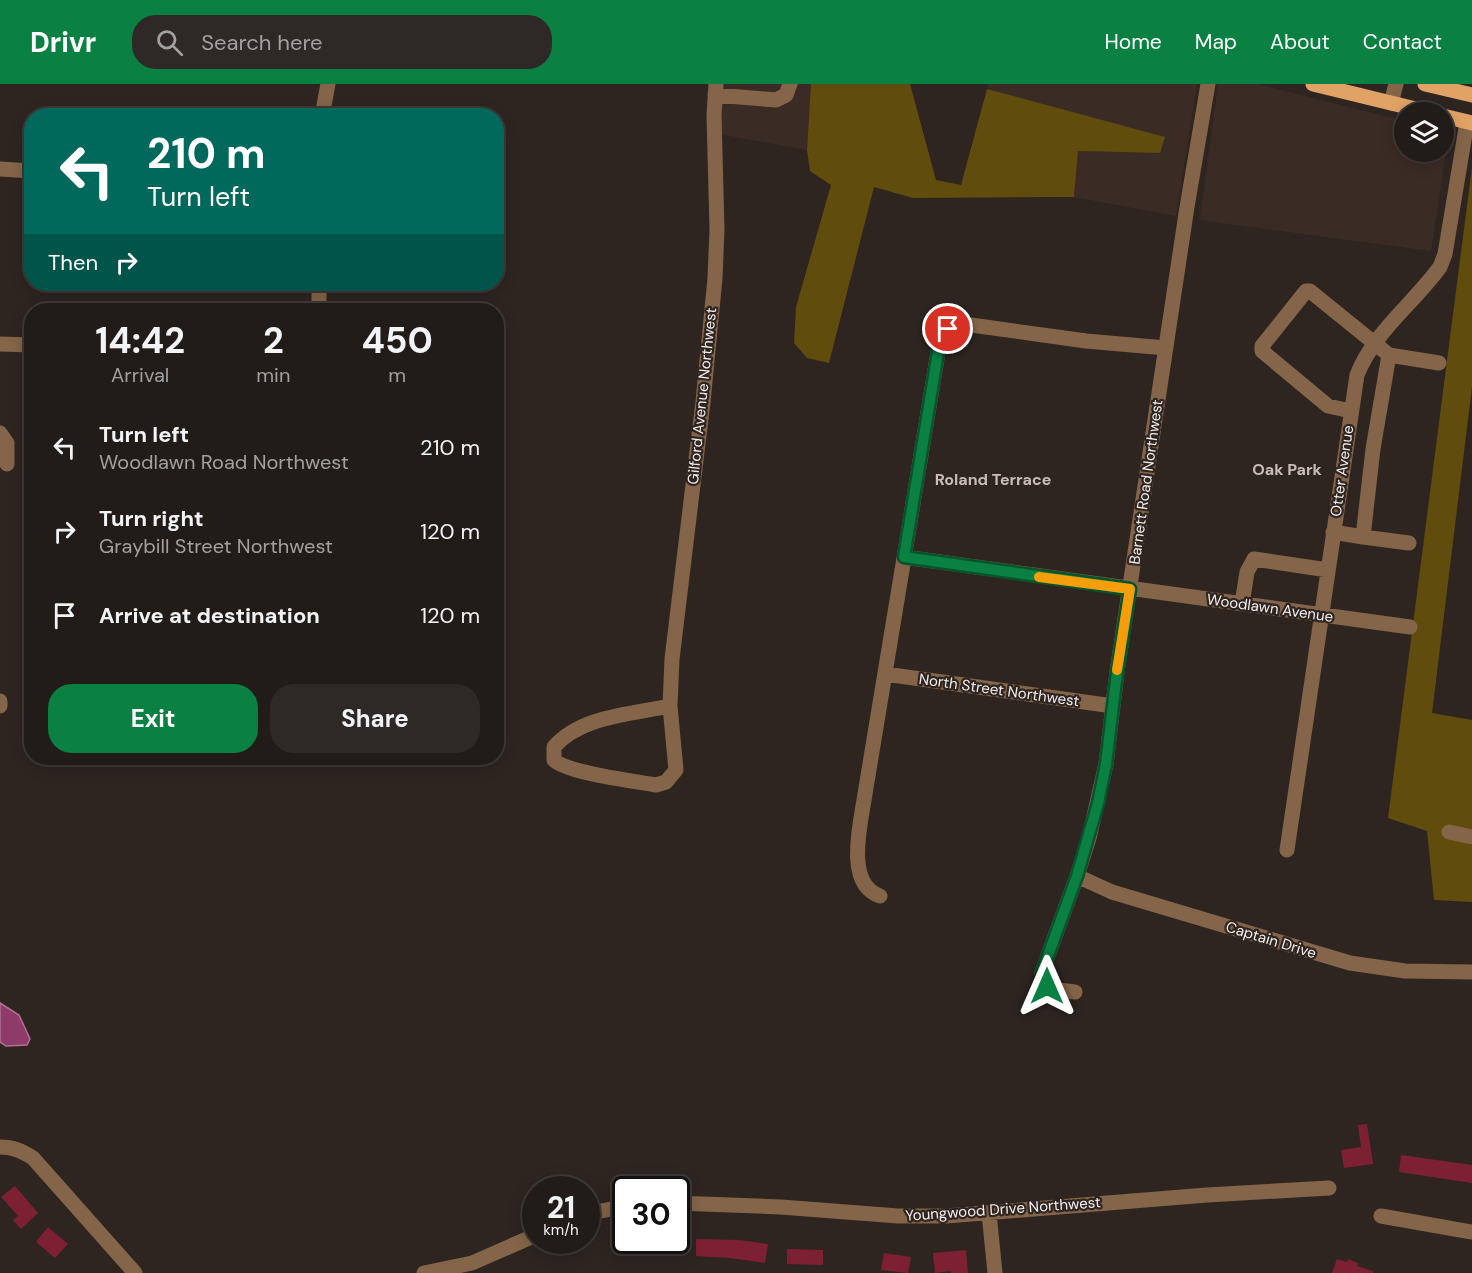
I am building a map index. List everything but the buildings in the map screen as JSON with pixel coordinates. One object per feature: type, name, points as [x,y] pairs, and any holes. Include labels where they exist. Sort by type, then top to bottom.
[{"type":"main road","points":[[1313,84],[1394,104]]},
{"type":"main road","points":[[1425,84],[1472,95]]},
{"type":"main road","points":[[1454,119],[1469,122]]},
{"type":"street","points":[[324,108],[328,84]]},
{"type":"street","points":[[716,90],[736,90],[776,100],[786,95],[790,84]]},
{"type":"street","name":"Barnett Road Northwest","points":[[1075,992],[1050,989],[1043,980],[1042,972],[1077,876],[1098,803],[1106,764],[1187,207],[1208,84]]},
{"type":"street","points":[[1391,103],[1396,84]]},
{"type":"street","name":"Gilford Avenue Northwest","points":[[670,706],[588,724],[558,742],[554,747],[554,760],[559,765],[577,770],[656,784],[666,782],[676,770],[670,706],[672,659],[703,402],[715,278],[716,90]]},
{"type":"street","name":"Otter Avenue","points":[[1287,850],[1357,375],[1373,343],[1432,278],[1443,261],[1469,122]]},
{"type":"street","points":[[0,169],[24,170]]},
{"type":"street","points":[[1350,411],[1328,406],[1264,354],[1262,346],[1306,291],[1311,291],[1389,355],[1439,363]]},
{"type":"street","points":[[880,896],[868,889],[862,882],[858,853],[865,794],[940,340],[948,329],[964,324],[1086,341],[1166,348]]},
{"type":"street","points":[[0,344],[24,345]]},
{"type":"street","points":[[1363,537],[1373,448],[1389,355]]},
{"type":"street","points":[[0,433],[7,443],[8,464]]},
{"type":"street","points":[[1333,532],[1409,543]]},
{"type":"street","name":"Woodlawn Avenue","points":[[904,557],[1410,627]]},
{"type":"street","points":[[1242,604],[1247,572],[1254,559],[1328,570]]},
{"type":"street","name":"North Street Northwest","points":[[885,674],[1113,706]]},
{"type":"street","points":[[1449,832],[1472,837]]},
{"type":"street","name":"Captain Drive","points":[[1077,876],[1112,892],[1350,963],[1405,971],[1472,972]]},
{"type":"street","points":[[0,1148],[16,1149],[33,1158],[135,1273]]},
{"type":"street","name":"Youngwood Drive Northwest","points":[[690,1204],[781,1207],[898,1216],[946,1216],[1207,1195],[1329,1188]]},
{"type":"street","points":[[989,1213],[994,1273]]},
{"type":"street","points":[[1381,1216],[1472,1232]]},
{"type":"street","points":[[424,1273],[472,1263],[522,1241]]},
{"type":"shaded area","points":[[723,84],[811,84],[807,150],[719,134]]},
{"type":"shaded area","points":[[811,84],[910,84],[936,180],[961,185],[987,89],[1165,137],[1160,153],[1078,151],[1074,197],[913,198],[874,187],[829,363],[807,358],[794,343],[796,307],[831,185],[810,171],[807,150]]},
{"type":"shaded area","points":[[988,84],[1197,84],[1176,216],[1074,197],[1078,151],[1160,153],[987,89]]},
{"type":"shaded area","points":[[1218,84],[1257,84],[1394,118],[1394,162],[1444,162],[1431,251],[1200,220]]},
{"type":"shaded area","points":[[1472,167],[1472,387],[1432,713],[1472,720],[1472,902],[1434,900],[1427,831],[1388,818]]},
{"type":"shaded area","points":[[0,1003],[19,1015],[30,1039],[27,1045],[6,1046],[0,1042]]},
{"type":"slow traffic","points":[[1039,577],[1130,589],[1117,670]]},
{"type":"district","name":"Oak Park","points":[[1287,469]]},
{"type":"district","name":"Roland Terrace","points":[[993,479]]},
{"type":"route","points":[[948,329],[940,340],[904,557],[1130,589],[1106,764],[1098,803],[1077,876],[1042,972],[1047,986]]}]
